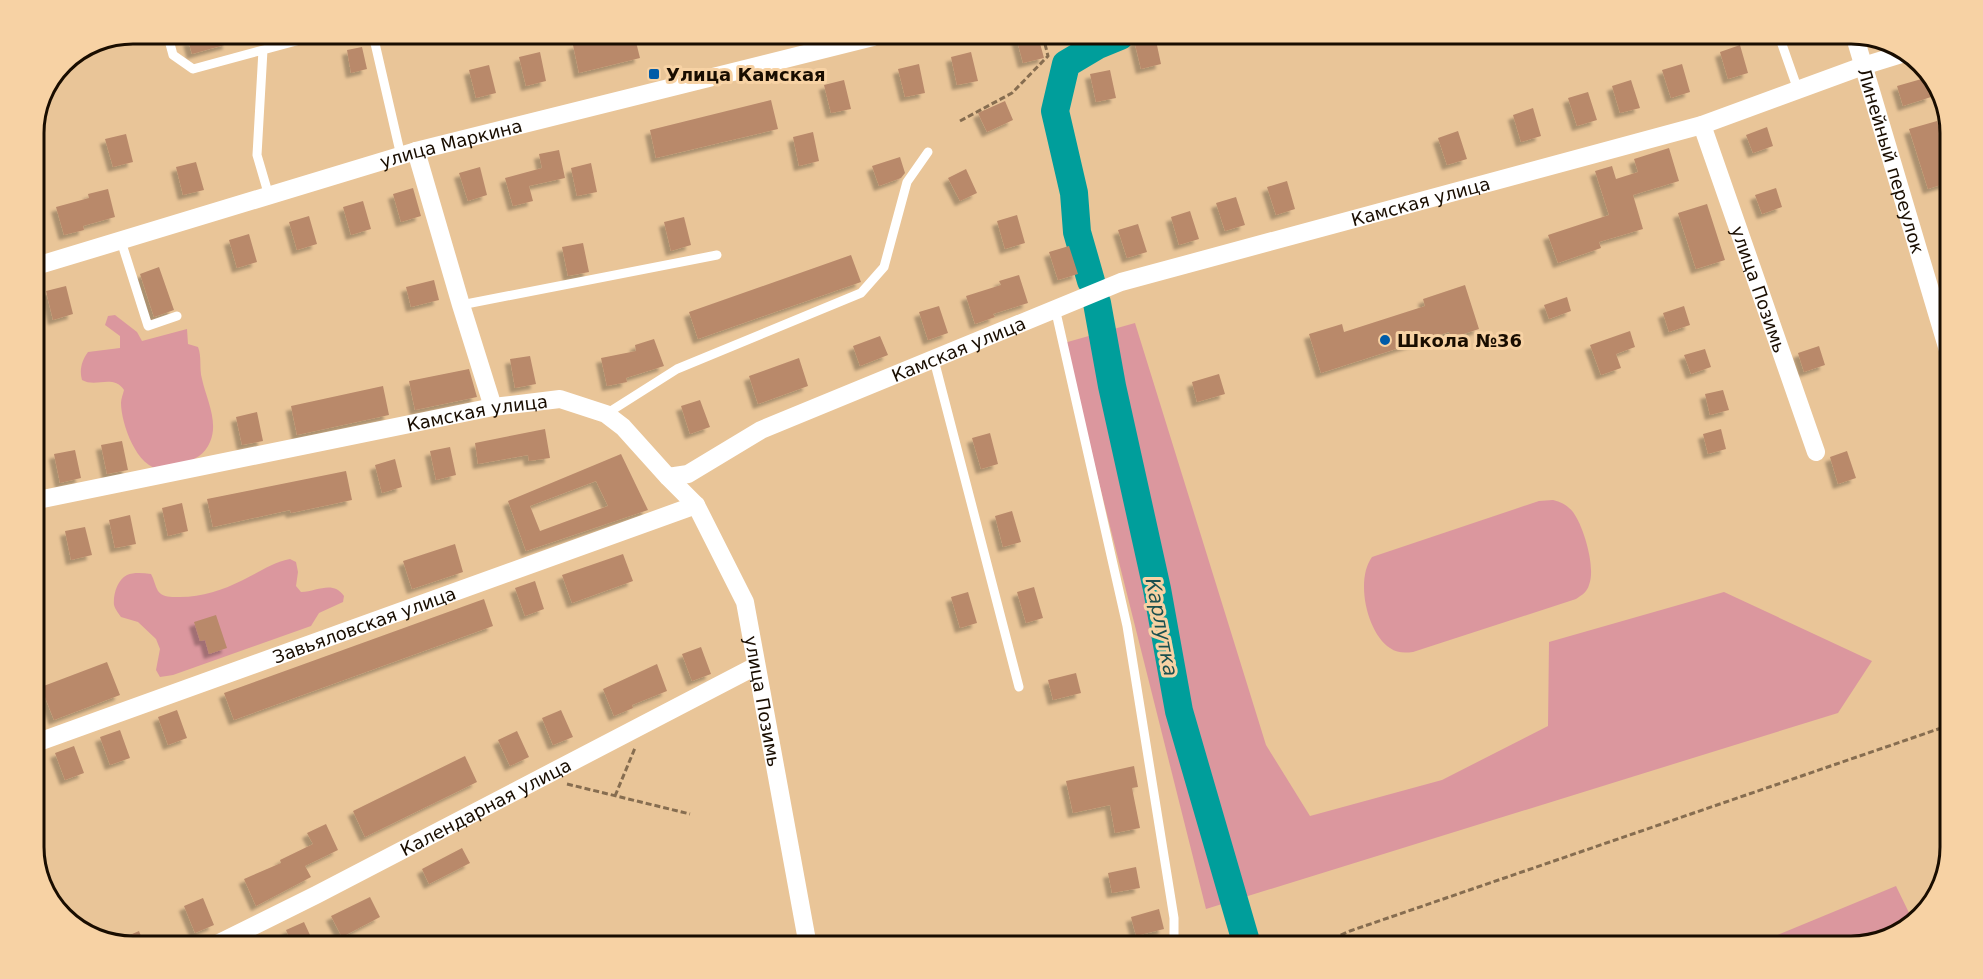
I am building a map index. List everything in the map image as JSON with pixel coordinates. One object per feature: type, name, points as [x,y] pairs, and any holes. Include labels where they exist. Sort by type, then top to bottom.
[{"type":"street","name":"улица Маркина","points":[[44,264],[409,154],[845,44]]},
{"type":"street","name":"Линейный переулок","points":[[1857,44],[1939,321]]},
{"type":"street","name":"Камская улица","points":[[44,499],[493,406],[560,399],[606,414],[622,427],[668,477],[688,474],[761,430],[1120,282],[1702,125],[1895,56]]},
{"type":"street","name":"улица Позимь","points":[[1702,125],[1816,452]]},
{"type":"street","points":[[409,154],[493,406]]},
{"type":"street","name":"улица Позимь","points":[[668,477],[696,505],[745,602],[806,936]]},
{"type":"street","name":"Завьяловская улица","points":[[44,740],[696,505]]},
{"type":"street","name":"Календарная улица","points":[[233,936],[756,666]]},
{"type":"lane","points":[[170,44],[173,55],[193,69],[285,44]]},
{"type":"lane","points":[[376,44],[409,154]]},
{"type":"lane","points":[[1782,44],[1798,90]]},
{"type":"lane","points":[[263,50],[257,155],[269,196]]},
{"type":"lane","points":[[606,414],[677,369],[861,293],[884,267],[907,182],[928,152]]},
{"type":"lane","points":[[121,241],[148,326],[177,316]]},
{"type":"lane","points":[[461,305],[717,255]]},
{"type":"lane","points":[[1055,308],[1126,626],[1174,918],[1174,936]]},
{"type":"lane","points":[[934,360],[1019,687]]},
{"type":"path","points":[[960,122],[1012,93],[1048,56],[1045,44]]},
{"type":"path","points":[[615,796],[645,724]]},
{"type":"path","points":[[1339,936],[1940,728]]},
{"type":"path","points":[[542,777],[690,814]]},
{"type":"shaded area","points":[[115,315],[137,332],[142,341],[187,329],[188,344],[198,347],[201,375],[213,426],[208,446],[195,458],[166,468],[152,467],[138,453],[127,433],[121,403],[124,390],[120,385],[82,380],[82,365],[88,352],[120,348],[120,336],[105,325],[108,316]]},
{"type":"shaded area","points":[[1135,323],[1266,745],[1310,816],[1442,780],[1548,726],[1549,642],[1724,592],[1872,661],[1838,713],[1206,909],[1064,343]]},
{"type":"shaded area","points":[[1553,500],[1564,504],[1573,512],[1585,537],[1590,558],[1591,578],[1582,595],[1576,599],[1413,652],[1395,651],[1382,641],[1370,619],[1364,592],[1364,579],[1372,557],[1539,501]]},
{"type":"shaded area","points":[[290,559],[296,562],[298,572],[296,586],[301,592],[335,588],[344,596],[343,602],[319,613],[311,626],[173,675],[160,677],[156,670],[160,649],[156,639],[138,622],[121,617],[114,605],[118,584],[130,574],[151,574],[162,595],[188,597],[220,590],[271,565]]},
{"type":"shaded area","points":[[1896,886],[1909,913],[1895,924],[1862,935],[1775,936]]},
{"type":"building","points":[[189,44],[228,44],[192,54]]},
{"type":"building","points":[[636,44],[640,58],[579,73],[573,45]]},
{"type":"building","points":[[1018,44],[1040,44],[1044,58],[1023,63]]},
{"type":"building","points":[[1135,44],[1157,44],[1161,64],[1141,69]]},
{"type":"building","points":[[1740,45],[1748,73],[1728,79],[1720,52]]},
{"type":"building","points":[[362,47],[367,69],[351,73],[347,50]]},
{"type":"building","points":[[540,52],[546,81],[526,86],[519,57]]},
{"type":"building","points":[[971,52],[978,81],[957,85],[951,57]]},
{"type":"building","points":[[919,64],[925,93],[905,97],[898,69]]},
{"type":"building","points":[[1682,64],[1690,92],[1671,98],[1662,70]]},
{"type":"building","points":[[489,65],[496,93],[476,98],[469,70]]},
{"type":"building","points":[[1110,70],[1116,98],[1096,102],[1090,74]]},
{"type":"building","points":[[1921,79],[1931,97],[1903,106],[1897,86]]},
{"type":"building","points":[[844,80],[851,109],[831,113],[824,85]]},
{"type":"building","points":[[1631,80],[1640,108],[1620,113],[1612,86]]},
{"type":"building","points":[[1588,92],[1597,120],[1577,126],[1568,98]]},
{"type":"building","points":[[771,100],[778,129],[656,158],[650,130]]},
{"type":"building","points":[[1005,101],[1013,120],[987,132],[978,113]]},
{"type":"building","points":[[1533,108],[1541,136],[1521,142],[1513,115]]},
{"type":"building","points":[[1937,121],[1939,185],[1928,189],[1909,129]]},
{"type":"building","points":[[1767,127],[1773,146],[1753,153],[1746,135]]},
{"type":"building","points":[[1458,131],[1467,159],[1447,165],[1438,138]]},
{"type":"building","points":[[813,132],[819,161],[799,166],[793,137]]},
{"type":"building","points":[[126,134],[133,162],[113,167],[105,139]]},
{"type":"building","points":[[1669,148],[1679,181],[1633,195],[1643,229],[1599,242],[1601,248],[1558,263],[1548,235],[1609,215],[1595,171],[1612,166],[1616,179],[1638,172],[1634,159]]},
{"type":"building","points":[[559,150],[565,178],[529,186],[533,201],[513,206],[505,178],[542,168],[539,154]]},
{"type":"building","points":[[900,157],[905,173],[901,178],[879,186],[872,166]]},
{"type":"building","points":[[196,162],[204,190],[183,195],[176,167]]},
{"type":"building","points":[[591,163],[597,192],[577,196],[571,168]]},
{"type":"building","points":[[480,167],[487,195],[468,201],[459,173]]},
{"type":"building","points":[[966,169],[977,193],[960,201],[948,178]]},
{"type":"building","points":[[1287,181],[1295,209],[1276,215],[1267,187]]},
{"type":"building","points":[[413,188],[421,216],[401,222],[393,194]]},
{"type":"building","points":[[1776,188],[1782,207],[1762,214],[1755,195]]},
{"type":"building","points":[[108,189],[115,217],[83,226],[84,230],[64,235],[56,207],[89,198],[88,194]]},
{"type":"building","points":[[1236,197],[1245,225],[1225,231],[1216,203]]},
{"type":"building","points":[[363,201],[371,229],[351,235],[343,207]]},
{"type":"building","points":[[1707,204],[1725,260],[1696,269],[1678,213]]},
{"type":"building","points":[[1190,211],[1199,239],[1179,245],[1171,217]]},
{"type":"building","points":[[1017,215],[1025,243],[1005,249],[997,221]]},
{"type":"building","points":[[309,216],[317,244],[297,250],[289,222]]},
{"type":"building","points":[[684,217],[691,245],[671,251],[664,222]]},
{"type":"building","points":[[1138,224],[1147,252],[1127,258],[1118,230]]},
{"type":"building","points":[[249,234],[257,262],[237,268],[229,240]]},
{"type":"building","points":[[583,243],[589,272],[568,276],[562,247]]},
{"type":"building","points":[[1069,246],[1078,274],[1058,280],[1049,252]]},
{"type":"building","points":[[851,255],[861,282],[698,339],[689,312]]},
{"type":"building","points":[[159,267],[174,310],[154,317],[140,274]]},
{"type":"building","points":[[1019,275],[1028,303],[993,314],[995,317],[975,324],[966,296],[1001,285],[999,281]]},
{"type":"building","points":[[434,280],[439,300],[411,307],[406,287]]},
{"type":"building","points":[[1465,285],[1479,329],[1451,338],[1449,332],[1321,373],[1309,334],[1342,324],[1344,332],[1425,306],[1423,299]]},
{"type":"building","points":[[66,286],[73,314],[53,320],[46,291]]},
{"type":"building","points":[[1567,297],[1571,311],[1549,319],[1544,305]]},
{"type":"building","points":[[939,306],[948,333],[928,340],[919,312]]},
{"type":"building","points":[[1684,306],[1690,325],[1669,332],[1663,313]]},
{"type":"building","points":[[1630,331],[1635,347],[1616,354],[1621,368],[1601,375],[1590,345]]},
{"type":"building","points":[[880,336],[888,355],[860,366],[853,346]]},
{"type":"building","points":[[654,339],[664,366],[626,378],[627,382],[607,386],[601,358],[636,351],[635,345]]},
{"type":"building","points":[[1819,346],[1825,365],[1804,372],[1798,353]]},
{"type":"building","points":[[1705,349],[1711,367],[1691,374],[1684,355]]},
{"type":"building","points":[[530,356],[536,384],[515,388],[510,359]]},
{"type":"building","points":[[799,358],[808,386],[758,404],[749,376]]},
{"type":"building","points":[[469,369],[477,397],[415,410],[409,381]]},
{"type":"building","points":[[1219,374],[1225,394],[1197,402],[1192,382]]},
{"type":"building","points":[[383,386],[389,415],[297,435],[291,406]]},
{"type":"building","points":[[1723,390],[1729,410],[1710,415],[1705,394]]},
{"type":"building","points":[[700,400],[710,427],[690,434],[681,406]]},
{"type":"building","points":[[257,412],[263,441],[242,445],[236,417]]},
{"type":"building","points":[[545,429],[550,458],[529,461],[528,455],[478,464],[475,443]]},
{"type":"building","points":[[1721,429],[1726,449],[1708,454],[1703,434]]},
{"type":"building","points":[[990,433],[998,464],[981,469],[972,438]]},
{"type":"building","points":[[122,441],[128,470],[107,474],[101,445]]},
{"type":"building","points":[[450,447],[456,475],[436,480],[430,451]]},
{"type":"building","points":[[75,450],[81,478],[60,483],[54,454]]},
{"type":"building","points":[[1847,451],[1856,478],[1838,484],[1830,457]]},
{"type":"building","points":[[621,454],[648,510],[526,551],[508,501]],"holes":[[[596,481],[608,506],[540,531],[530,506]]]},
{"type":"building","points":[[395,459],[402,487],[382,493],[375,465]]},
{"type":"building","points":[[346,471],[352,500],[291,513],[290,510],[213,527],[207,499]]},
{"type":"building","points":[[182,503],[188,531],[168,536],[162,508]]},
{"type":"building","points":[[1012,511],[1021,542],[1003,547],[995,516]]},
{"type":"building","points":[[130,515],[136,544],[115,548],[109,520]]},
{"type":"building","points":[[85,527],[92,555],[71,560],[65,531]]},
{"type":"building","points":[[455,544],[463,572],[412,589],[403,561]]},
{"type":"building","points":[[623,554],[633,581],[572,603],[562,575]]},
{"type":"building","points":[[535,581],[544,609],[525,616],[515,588]]},
{"type":"building","points":[[1034,587],[1043,618],[1026,623],[1017,592]]},
{"type":"building","points":[[968,592],[977,623],[960,628],[951,597]]},
{"type":"building","points":[[484,599],[493,626],[234,720],[224,693]]},
{"type":"building","points":[[216,615],[227,648],[209,654],[205,640],[200,641],[194,622]]},
{"type":"building","points":[[701,647],[711,674],[692,681],[682,654]]},
{"type":"building","points":[[107,662],[120,695],[54,720],[44,695],[44,686]]},
{"type":"building","points":[[657,664],[667,691],[632,705],[633,708],[614,716],[603,689]]},
{"type":"building","points":[[1076,673],[1081,693],[1053,700],[1048,680]]},
{"type":"building","points":[[177,710],[187,738],[168,745],[158,717]]},
{"type":"building","points":[[561,710],[573,737],[553,745],[542,718]]},
{"type":"building","points":[[120,730],[130,758],[110,765],[100,737]]},
{"type":"building","points":[[517,731],[529,757],[510,766],[498,740]]},
{"type":"building","points":[[74,746],[84,773],[65,780],[55,753]]},
{"type":"building","points":[[465,756],[477,782],[365,837],[353,811]]},
{"type":"building","points":[[1134,766],[1138,787],[1132,788],[1140,828],[1115,833],[1110,805],[1073,813],[1066,781]]},
{"type":"building","points":[[326,824],[338,850],[305,866],[311,877],[256,906],[244,879],[281,863],[280,860],[313,844],[307,833]]},
{"type":"building","points":[[462,848],[470,863],[429,884],[422,869]]},
{"type":"building","points":[[1136,867],[1140,888],[1112,893],[1108,873]]},
{"type":"building","points":[[370,897],[380,917],[341,936],[331,916]]},
{"type":"building","points":[[203,898],[214,925],[195,933],[184,906]]},
{"type":"building","points":[[1159,909],[1164,929],[1136,936],[1131,917]]},
{"type":"building","points":[[304,922],[310,936],[289,936],[286,930]]},
{"type":"building","points":[[139,931],[141,936],[133,936],[129,936]]},
{"type":"waterway","name":"Карлутка","points":[[1091,281],[1077,232],[1074,193],[1055,111],[1066,64],[1100,44]]},
{"type":"waterway","name":"Карлутка","points":[[1097,303],[1112,386],[1157,589],[1179,711],[1244,936]]},
{"type":"place","name":"Улица Камская","points":[[654,74]]},
{"type":"place","name":"Школа №36","points":[[1385,340]]}]
